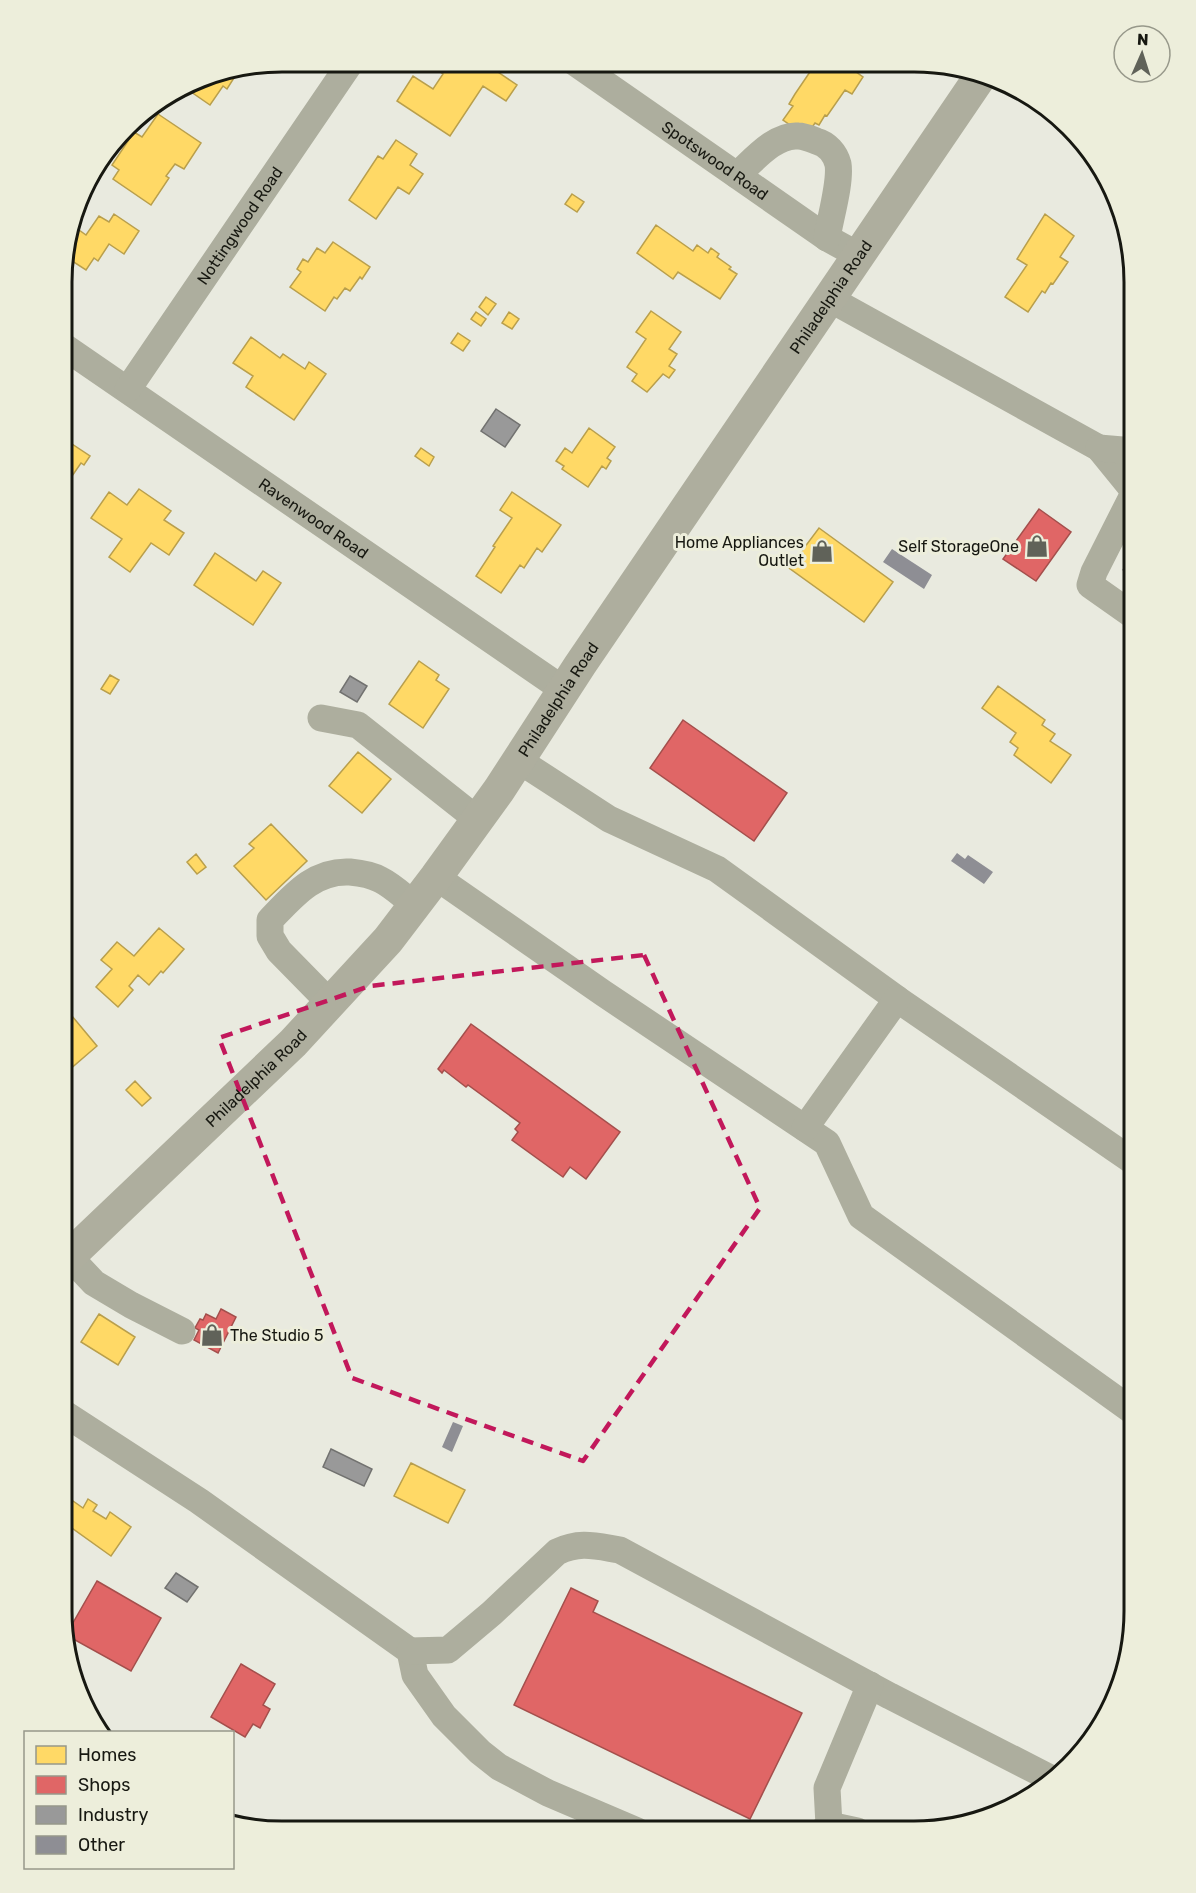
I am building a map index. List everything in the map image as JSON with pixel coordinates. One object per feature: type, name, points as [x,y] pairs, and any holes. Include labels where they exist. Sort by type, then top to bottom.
[{"type":"main road","name":"Philadelphia Road","points":[[72,1249],[293,1043],[388,940],[478,820],[828,298],[977,82]]},
{"type":"street","name":"Nottingwood Road","points":[[128,389],[344,72]]},
{"type":"street","name":"Spotswood Road","points":[[588,72],[827,238],[858,255]]},
{"type":"street","points":[[737,175],[782,138],[798,136],[820,142],[832,151],[837,164],[837,180],[827,238]]},
{"type":"street","points":[[828,298],[1099,448],[1124,479]]},
{"type":"street","name":"Ravenwood Road","points":[[72,352],[564,690]]},
{"type":"street","points":[[1099,448],[1124,450]]},
{"type":"street","points":[[1124,512],[1094,572],[1090,585],[1124,609]]},
{"type":"street","points":[[321,718],[358,725],[478,820]]},
{"type":"street","points":[[518,760],[609,819],[717,869],[897,999],[1124,1155]]},
{"type":"street","points":[[330,1003],[279,951],[270,936],[270,920],[298,891],[324,875],[343,872],[361,873],[381,879],[415,905]]},
{"type":"street","points":[[436,877],[603,993],[827,1143],[861,1216],[1124,1405]]},
{"type":"street","points":[[805,1128],[897,999]]},
{"type":"street","points":[[72,1263],[94,1283],[182,1331]]},
{"type":"street","points":[[72,1418],[199,1501],[410,1651],[448,1650],[492,1613],[557,1552],[570,1546],[587,1544],[620,1550],[880,1690],[1045,1775]]},
{"type":"street","points":[[410,1651],[415,1675],[444,1716],[480,1752],[499,1767],[548,1793],[614,1821]]},
{"type":"street","points":[[826,1821],[827,1788],[880,1690]]},
{"type":"highlighted area","points":[[644,955],[760,1208],[583,1461],[352,1378],[219,1038],[370,986]]},
{"type":"building: Homes","points":[[440,72],[498,72],[517,85],[506,101],[483,86],[450,136],[397,101],[413,76],[433,89],[443,74]]},
{"type":"building: Homes","points":[[810,72],[856,72],[863,77],[852,94],[845,90],[827,116],[825,115],[819,125],[815,123],[806,136],[783,120],[793,106],[789,104]]},
{"type":"building: Homes","points":[[234,78],[227,89],[223,86],[210,105],[192,93]]},
{"type":"building: Homes","points":[[158,114],[201,143],[184,169],[175,164],[166,176],[169,178],[151,205],[113,179],[119,170],[112,165],[130,138],[135,133],[142,137]]},
{"type":"building: Homes","points":[[396,140],[417,154],[410,165],[423,174],[409,194],[398,187],[376,219],[349,200],[378,156],[383,159]]},
{"type":"building: Homes","points":[[572,194],[584,202],[577,212],[565,204]]},
{"type":"building: Homes","points":[[114,214],[139,231],[124,254],[109,244],[98,261],[94,258],[86,270],[73,262],[79,230],[86,235],[99,216],[109,222]]},
{"type":"building: Homes","points":[[1045,214],[1074,236],[1060,257],[1068,262],[1045,293],[1042,291],[1028,312],[1005,297],[1027,265],[1017,259]]},
{"type":"building: Homes","points":[[656,225],[693,251],[697,245],[708,253],[711,248],[719,254],[717,257],[731,267],[729,269],[737,274],[720,299],[678,272],[673,279],[637,253]]},
{"type":"building: Homes","points":[[333,242],[370,267],[350,291],[345,288],[337,299],[334,297],[325,311],[290,287],[301,272],[297,269],[303,259],[308,262],[317,248],[325,253]]},
{"type":"building: Homes","points":[[486,297],[496,304],[488,315],[479,307]]},
{"type":"building: Homes","points":[[651,311],[681,332],[669,349],[677,354],[669,366],[675,370],[669,378],[663,374],[647,392],[632,381],[637,374],[627,367],[646,339],[636,332]]},
{"type":"building: Homes","points":[[476,312],[486,319],[481,326],[471,319]]},
{"type":"building: Homes","points":[[509,312],[519,319],[512,329],[502,323]]},
{"type":"building: Homes","points":[[458,333],[470,341],[463,351],[451,343]]},
{"type":"building: Homes","points":[[251,337],[280,358],[283,354],[305,369],[309,362],[326,374],[294,420],[246,387],[253,376],[233,363]]},
{"type":"building: Homes","points":[[589,428],[615,447],[607,458],[611,461],[606,469],[602,466],[588,487],[562,469],[564,466],[556,461],[565,448],[572,453]]},
{"type":"building: Homes","points":[[72,444],[90,456],[84,465],[81,463],[72,476]]},
{"type":"building: Homes","points":[[421,448],[434,457],[429,466],[415,456]]},
{"type":"building: Homes","points":[[139,489],[171,511],[164,520],[184,533],[169,555],[151,543],[130,572],[109,557],[122,539],[91,518],[109,492],[127,505]]},
{"type":"building: Homes","points":[[512,492],[561,525],[542,552],[537,548],[524,568],[520,565],[501,593],[476,576],[512,518],[500,510]]},
{"type":"building: Homes","points":[[819,528],[893,582],[864,622],[789,568]]},
{"type":"building: Homes","points":[[215,553],[256,581],[263,571],[281,583],[253,625],[194,585]]},
{"type":"building: Homes","points":[[419,661],[439,675],[436,680],[449,689],[423,728],[389,704]]},
{"type":"building: Homes","points":[[110,675],[119,680],[110,694],[101,689]]},
{"type":"building: Homes","points":[[998,686],[1045,720],[1042,725],[1055,734],[1050,741],[1071,755],[1051,783],[1014,755],[1018,748],[1010,742],[1016,733],[982,708]]},
{"type":"building: Homes","points":[[358,752],[391,779],[362,813],[329,786]]},
{"type":"building: Homes","points":[[271,824],[307,861],[266,900],[234,866],[254,848],[249,844]]},
{"type":"building: Homes","points":[[196,854],[206,867],[197,874],[187,862]]},
{"type":"building: Homes","points":[[159,928],[184,949],[149,985],[138,975],[129,986],[133,990],[118,1007],[96,987],[112,969],[101,960],[117,942],[134,956]]},
{"type":"building: Homes","points":[[72,1016],[97,1046],[72,1067]]},
{"type":"building: Homes","points":[[135,1081],[151,1098],[142,1106],[126,1090]]},
{"type":"building: Homes","points":[[99,1314],[135,1337],[118,1365],[81,1342]]},
{"type":"building: Homes","points":[[411,1463],[465,1490],[448,1523],[394,1496]]},
{"type":"building: Homes","points":[[88,1499],[97,1505],[93,1511],[106,1519],[110,1512],[131,1527],[111,1556],[72,1528],[72,1502],[83,1508]]},
{"type":"building: Shops","name":"Self StorageOne","points":[[1039,509],[1071,532],[1036,581],[1003,559]]},
{"type":"building: Shops","points":[[683,720],[787,793],[754,841],[650,768]]},
{"type":"building: Shops","points":[[471,1024],[620,1132],[586,1179],[570,1167],[563,1177],[512,1140],[518,1132],[515,1129],[520,1123],[468,1085],[466,1087],[444,1070],[442,1073],[438,1069]]},
{"type":"building: Shops","name":"The Studio 5","points":[[221,1309],[236,1317],[218,1353],[194,1340],[199,1330],[195,1328],[200,1319],[203,1320],[206,1314],[216,1319]]},
{"type":"building: Shops","points":[[97,1581],[161,1618],[131,1671],[74,1640],[72,1624]]},
{"type":"building: Shops","points":[[571,1588],[598,1601],[593,1612],[802,1713],[750,1819],[514,1705]]},
{"type":"building: Shops","points":[[241,1664],[275,1684],[263,1705],[270,1709],[260,1728],[253,1724],[245,1737],[211,1717]]},
{"type":"building: Industry","points":[[496,409],[520,425],[505,447],[481,431]]},
{"type":"building: Industry","points":[[350,676],[367,686],[357,702],[340,692]]},
{"type":"building: Industry","points":[[331,1449],[372,1469],[364,1486],[323,1467]]},
{"type":"building: Industry","points":[[176,1573],[198,1587],[187,1602],[165,1588]]},
{"type":"building: Other","points":[[892,549],[932,575],[924,589],[883,562]]},
{"type":"building: Other","points":[[957,853],[965,859],[968,855],[993,872],[984,884],[951,861]]},
{"type":"building: Other","points":[[453,1422],[463,1426],[452,1452],[442,1447]]},
{"type":"place","name":"Self StorageOne","points":[[1037,546]]},
{"type":"place","name":"Home Appliances Outlet","points":[[822,551]]},
{"type":"place","name":"The Studio 5","points":[[212,1335]]}]
